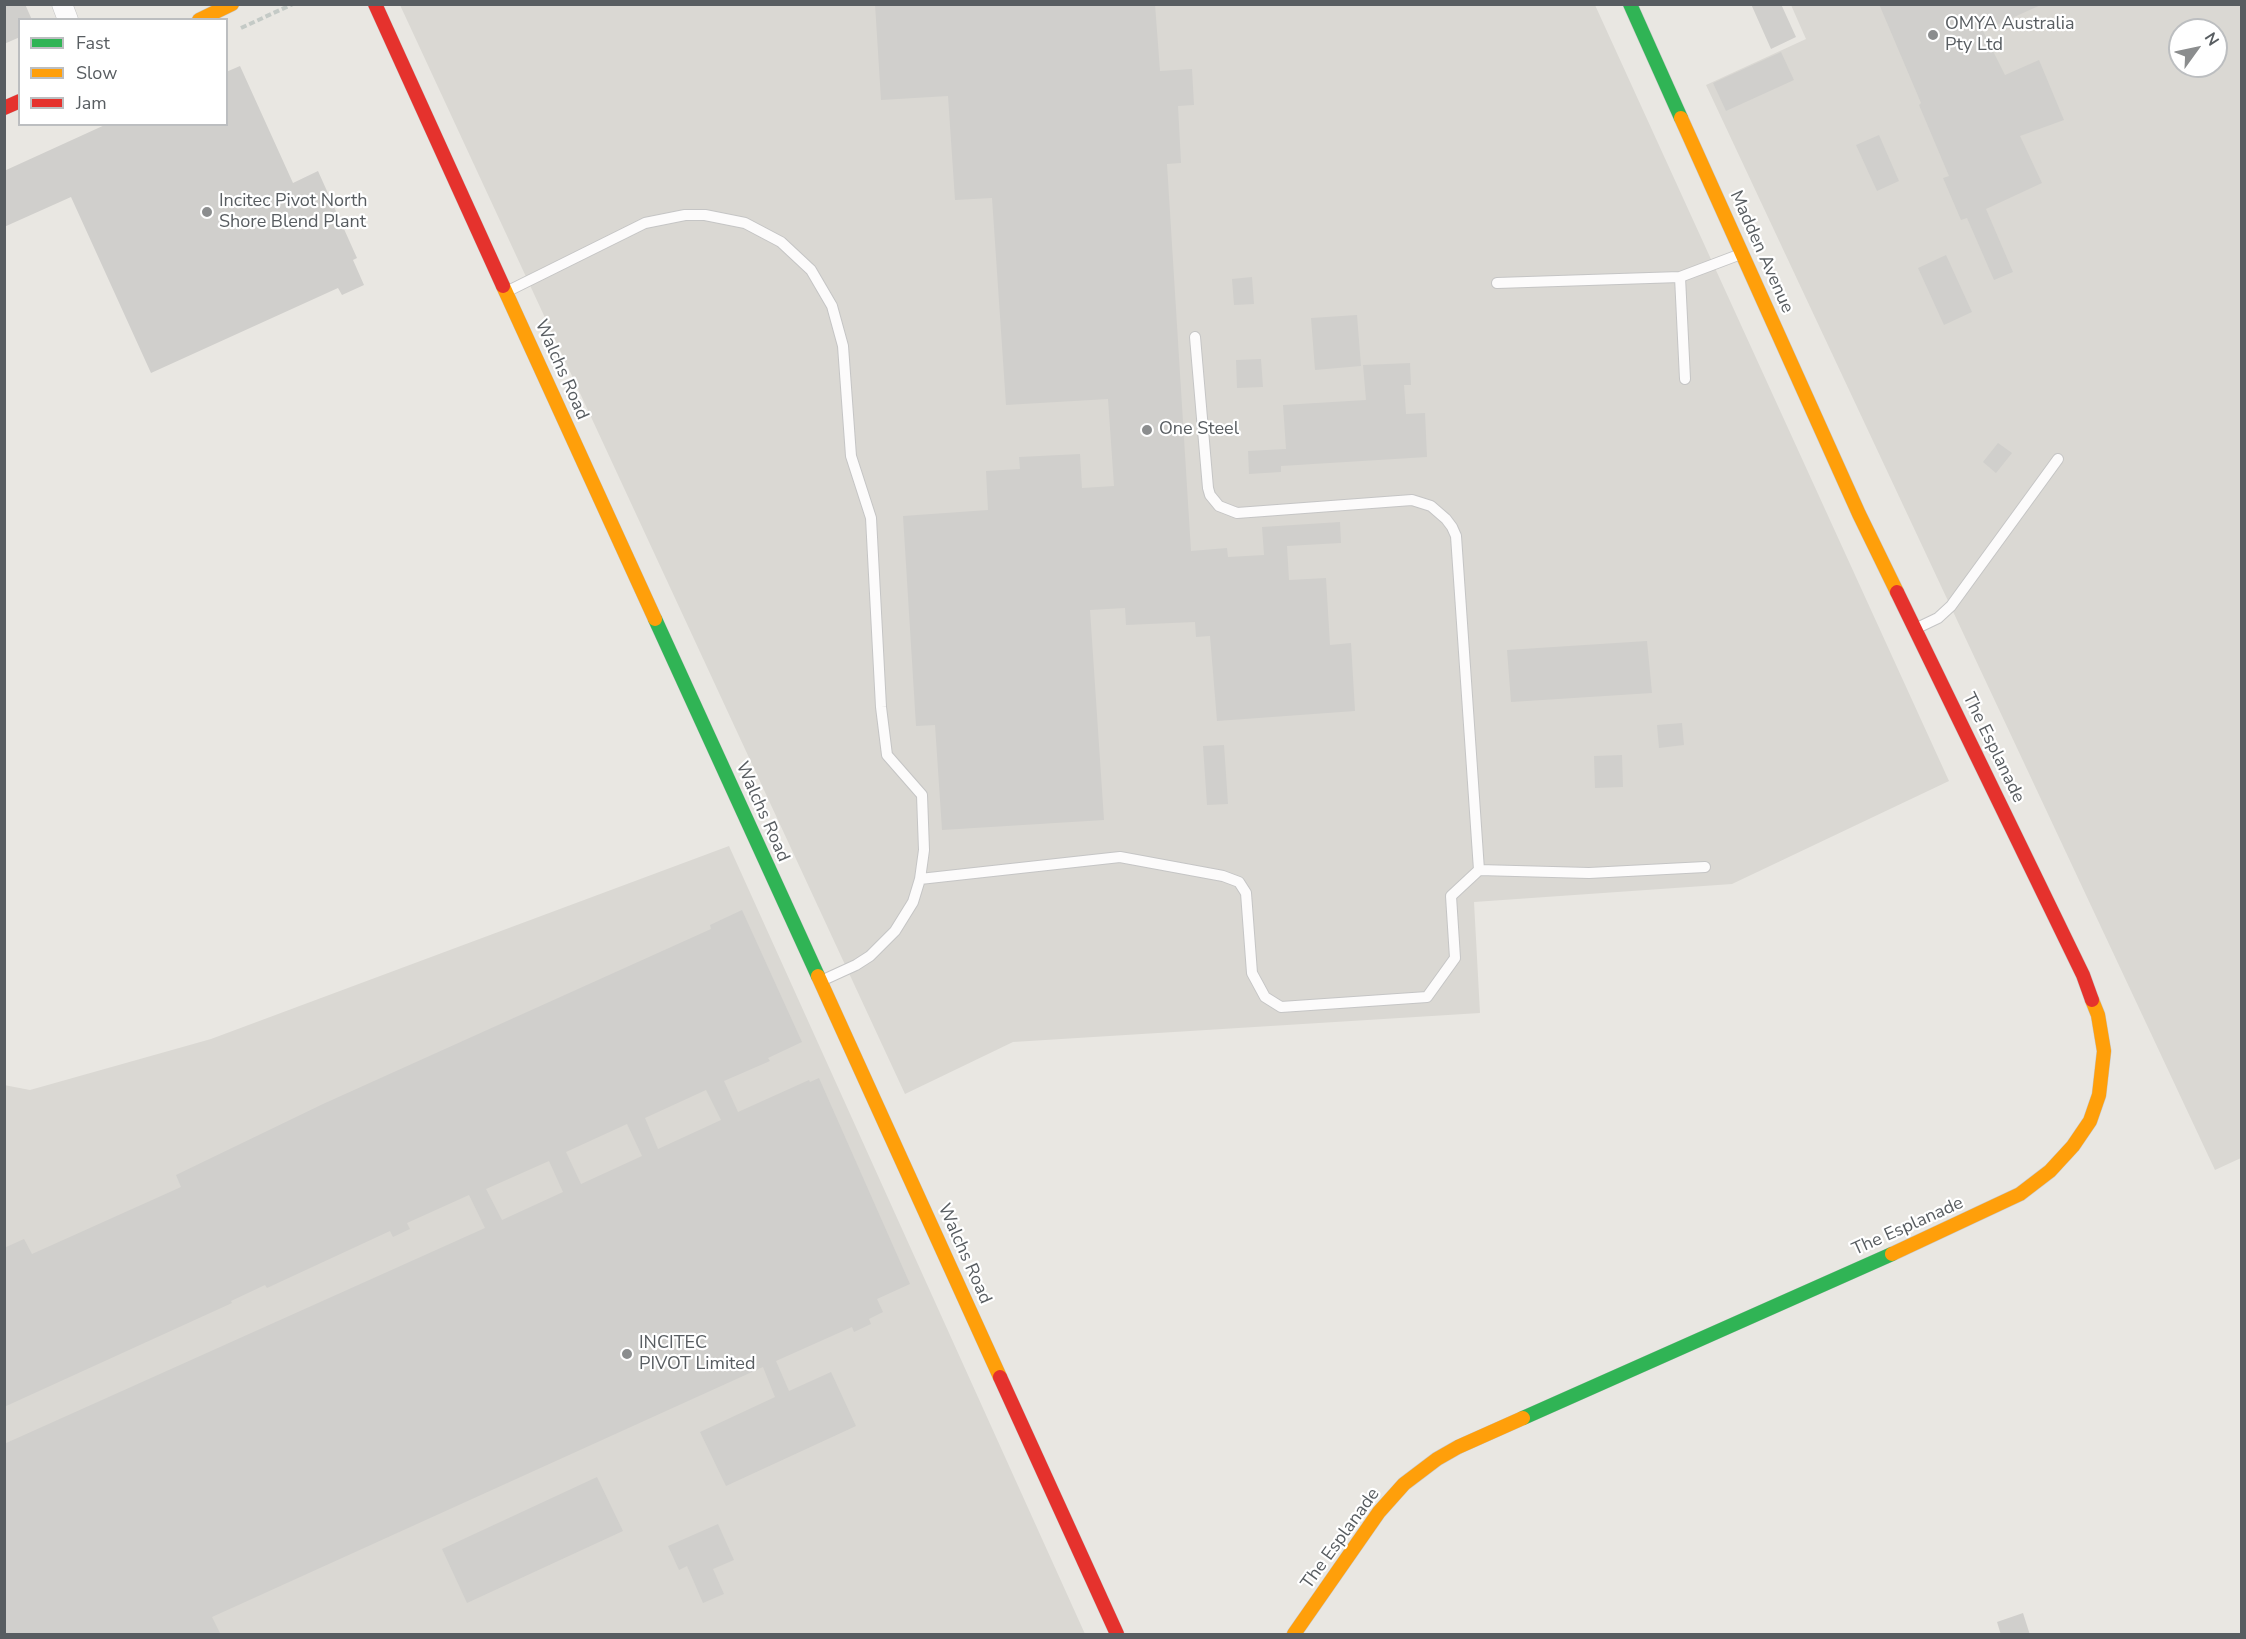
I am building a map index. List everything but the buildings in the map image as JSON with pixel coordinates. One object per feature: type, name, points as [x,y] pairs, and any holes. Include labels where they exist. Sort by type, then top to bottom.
[{"type":"street","points":[[203,18],[232,4]]},
{"type":"street","name":"Walchs Road","points":[[375,4],[1117,1635]]},
{"type":"street","name":"Madden Avenue","points":[[1630,4],[1859,513]]},
{"type":"street","points":[[4,108],[18,102]]},
{"type":"street","name":"The Esplanade","points":[[1294,1635],[1379,1512],[1404,1484],[1437,1460],[1458,1447],[1937,1234],[2020,1194],[2050,1171],[2073,1146],[2090,1121],[2099,1095],[2103,1051],[2098,1015],[2066,936],[1859,513]]},
{"type":"lane","points":[[506,292],[645,223],[685,215],[726,218],[754,227],[781,242],[811,270],[832,306],[843,346],[851,456],[872,518],[881,707],[887,755],[922,795],[924,850],[920,879],[913,902],[905,917],[884,944],[856,965],[820,982]]},
{"type":"lane","points":[[1497,283],[1680,277],[1742,254]]},
{"type":"lane","points":[[1680,277],[1685,379]]},
{"type":"lane","points":[[1195,337],[1208,488],[1210,495],[1219,506],[1237,513],[1412,500],[1422,502],[1439,512],[1452,527],[1456,536],[1479,870]]},
{"type":"lane","points":[[1915,629],[1938,618],[1951,606],[2058,459]]},
{"type":"lane","points":[[920,879],[1120,857],[1223,876],[1239,882],[1246,893],[1252,973],[1265,997],[1281,1007],[1427,997],[1455,958],[1450,896],[1479,870],[1589,873],[1704,867]]},
{"type":"path","points":[[236,30],[293,4]]},
{"type":"shaded area","points":[[400,5],[1595,5],[1949,781],[1732,884],[1474,902],[1480,1013],[1013,1042],[905,1094]]},
{"type":"shaded area","points":[[1791,5],[2241,5],[2241,1158],[2215,1170],[1706,85],[1806,39]]},
{"type":"shaded area","points":[[729,846],[1085,1634],[5,1634],[4,1085],[30,1090],[211,1039]]},
{"type":"traffic: fast","points":[[1630,4],[1681,118]]},
{"type":"traffic: fast","points":[[655,619],[818,976]]},
{"type":"traffic: fast","points":[[1523,1418],[1892,1254]]},
{"type":"traffic: slow","points":[[203,18],[232,4]]},
{"type":"traffic: slow","points":[[1681,118],[1859,514],[1897,592]]},
{"type":"traffic: slow","points":[[503,286],[655,619]]},
{"type":"traffic: slow","points":[[818,976],[1000,1377]]},
{"type":"traffic: slow","points":[[1892,1254],[2020,1194],[2050,1171],[2073,1146],[2090,1121],[2099,1095],[2104,1051],[2098,1015],[2092,1000]]},
{"type":"traffic: slow","points":[[1294,1634],[1379,1512],[1404,1484],[1437,1459],[1458,1447],[1523,1418]]},
{"type":"traffic: jam","points":[[375,4],[503,286]]},
{"type":"traffic: jam","points":[[4,108],[18,102]]},
{"type":"traffic: jam","points":[[1897,592],[2083,975],[2092,1000]]},
{"type":"traffic: jam","points":[[1000,1377],[1117,1634]]},
{"type":"place","name":"OMYA Australia Pty Ltd","points":[[1933,35]]},
{"type":"place","name":"Incitec Pivot North Shore Blend Plant","points":[[207,212]]},
{"type":"place","name":"One Steel","points":[[1147,430]]},
{"type":"place","name":"INCITEC PIVOT Limited","points":[[627,1354]]}]
